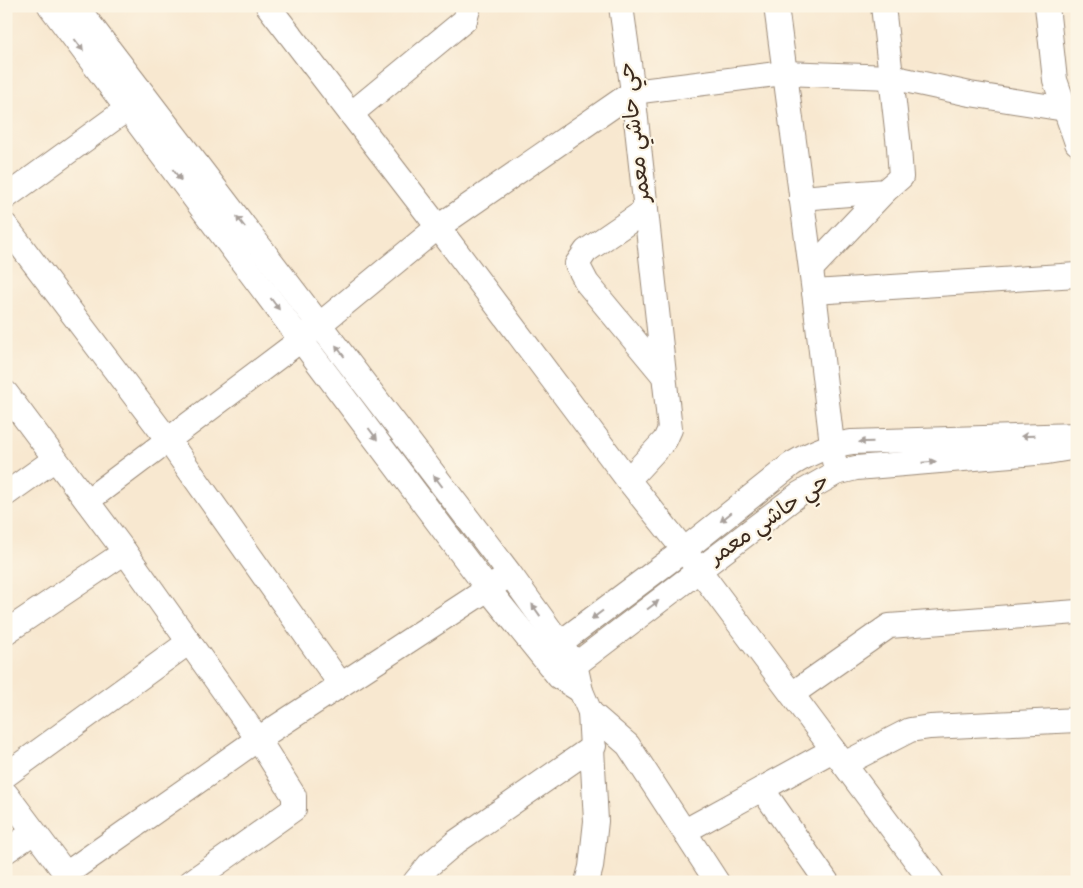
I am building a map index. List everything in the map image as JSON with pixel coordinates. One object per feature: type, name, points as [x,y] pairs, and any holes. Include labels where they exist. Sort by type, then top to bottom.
[{"type":"street","points":[[50,6],[127,108],[510,574],[551,650]]},
{"type":"street","points":[[76,6],[311,332],[488,589],[551,650],[586,701],[628,745],[717,882]]},
{"type":"street","points":[[268,6],[438,227],[628,480]]},
{"type":"street","points":[[351,114],[465,20],[469,6]]},
{"type":"street","name":"حي حاشي معمر","points":[[621,6],[633,92],[670,429],[665,440],[628,480],[684,550]]},
{"type":"street","points":[[776,6],[836,473]]},
{"type":"street","points":[[811,269],[885,191],[901,177],[883,6]]},
{"type":"street","points":[[1047,6],[1055,80],[1077,143]]},
{"type":"street","points":[[87,501],[311,332],[438,227],[633,92],[784,74],[891,77],[970,94],[1065,109]]},
{"type":"street","points":[[6,197],[127,108]]},
{"type":"street","points":[[801,198],[885,191]]},
{"type":"street","points":[[646,210],[586,251],[577,264],[587,283],[664,376]]},
{"type":"street","points":[[6,226],[168,440],[341,684]]},
{"type":"street","points":[[814,292],[1077,275]]},
{"type":"street","points":[[6,393],[125,552],[258,739],[294,796],[294,809],[191,882]]},
{"type":"street","name":"حي حاشي معمر","points":[[551,650],[684,550],[792,464],[831,445],[852,442],[1077,435]]},
{"type":"street","name":"حي حاشي معمر","points":[[567,671],[799,494],[836,473],[856,468],[1047,452],[1077,447]]},
{"type":"street","points":[[6,494],[55,459]]},
{"type":"street","points":[[684,550],[932,882]]},
{"type":"street","points":[[6,632],[125,552]]},
{"type":"street","points":[[6,794],[69,878],[258,739],[510,574]]},
{"type":"street","points":[[792,694],[889,626],[1077,612]]},
{"type":"street","points":[[6,775],[189,642]]},
{"type":"street","points":[[586,701],[594,746],[596,821],[592,867],[587,882]]},
{"type":"street","points":[[685,831],[762,789],[910,730],[930,727],[1077,720]]},
{"type":"street","points":[[415,882],[429,865],[456,842],[594,746]]},
{"type":"street","points":[[762,789],[827,882]]},
{"type":"street","points":[[6,851],[34,832]]}]
